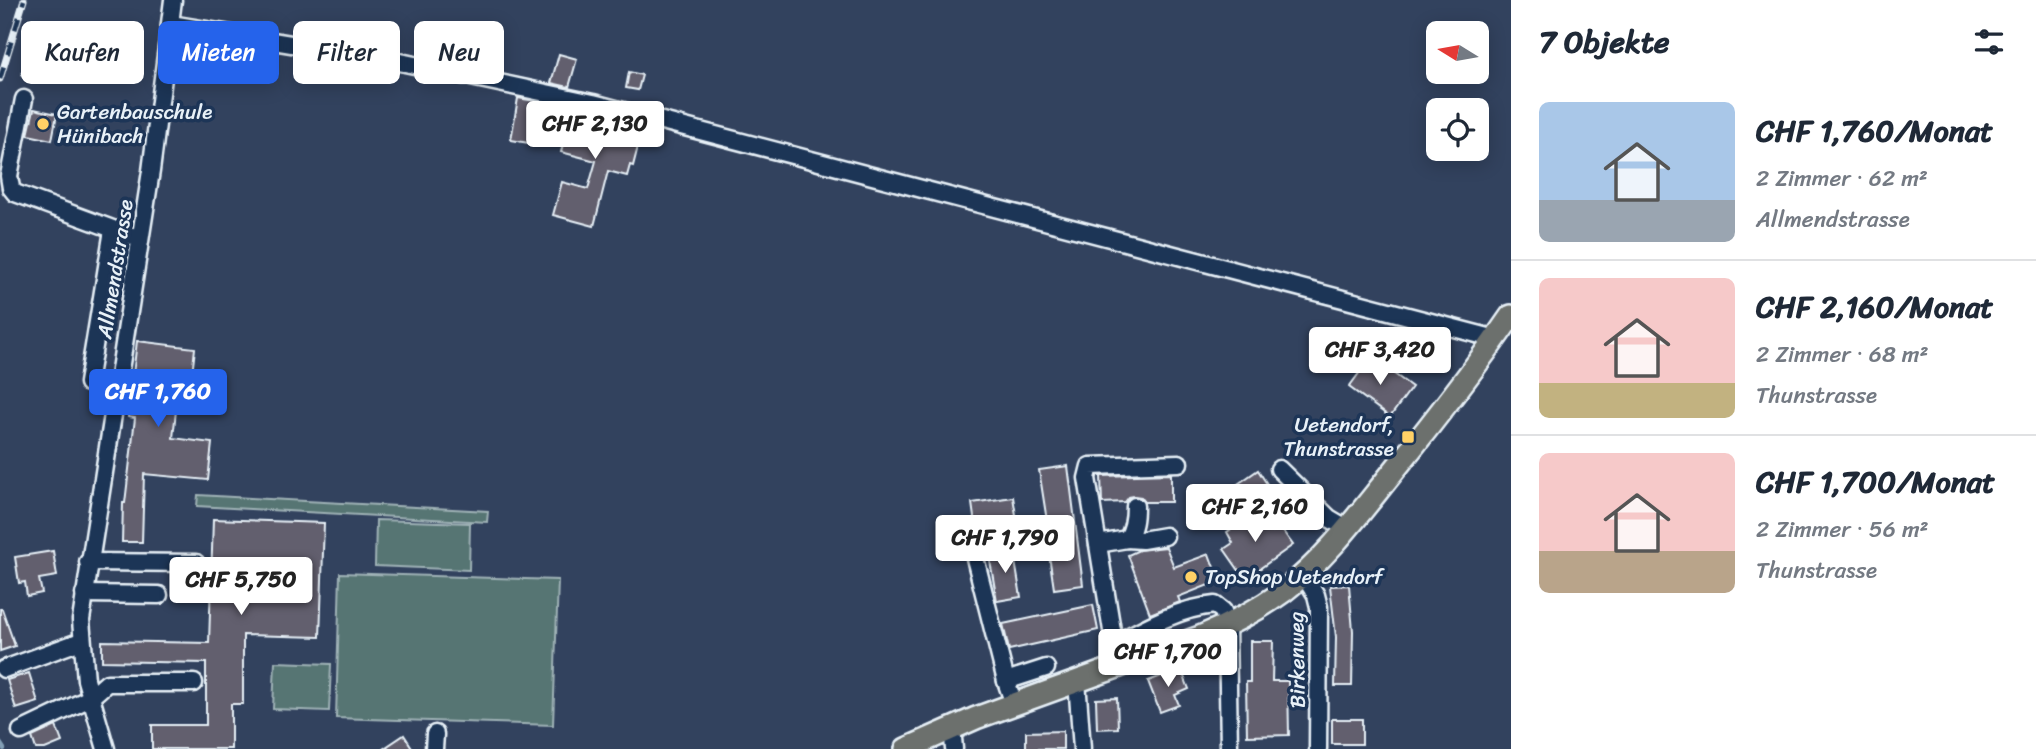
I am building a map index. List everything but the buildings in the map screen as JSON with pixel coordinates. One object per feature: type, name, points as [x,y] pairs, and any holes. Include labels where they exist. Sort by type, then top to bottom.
[{"type":"main road","points":[[906,749],[952,727],[1227,625],[1274,597],[1303,574],[1346,528],[1496,339],[1511,316]]},
{"type":"street","name":"Allmendstrasse","points":[[171,21],[173,0]]},
{"type":"street","points":[[279,42],[405,63],[593,103],[1496,339]]},
{"type":"street","name":"Allmendstrasse","points":[[106,749],[90,698],[81,642],[83,594],[118,383],[162,84]]},
{"type":"street","points":[[24,99],[9,176],[11,188],[21,196],[140,239]]},
{"type":"street","points":[[113,230],[88,383],[118,383]]},
{"type":"street","points":[[1118,667],[1087,478],[1090,466],[1179,463]]},
{"type":"street","points":[[1279,469],[1329,518],[1346,528]]},
{"type":"street","points":[[1127,539],[1131,534],[1135,506]]},
{"type":"street","points":[[1014,704],[974,564],[973,551],[975,545],[1036,534]]},
{"type":"street","points":[[1098,544],[1165,536]]},
{"type":"street","points":[[973,551],[1012,546]]},
{"type":"street","points":[[88,562],[196,563]]},
{"type":"street","name":"Birkenweg","points":[[1303,574],[1316,595],[1320,615],[1318,749]]},
{"type":"street","points":[[83,594],[159,596]]},
{"type":"street","points":[[1113,645],[1154,624],[1197,607],[1214,605],[1223,611],[1227,625],[1228,749]]},
{"type":"street","points":[[4,669],[81,642]]},
{"type":"street","points":[[1006,681],[1046,668]]},
{"type":"street","points":[[1077,681],[1082,749]]},
{"type":"street","points":[[21,731],[90,698],[107,683],[194,683]]},
{"type":"street","points":[[952,727],[954,749]]},
{"type":"green space","points":[[198,495],[488,511],[487,522],[197,506]]},
{"type":"green space","points":[[376,520],[470,523],[469,570],[375,566]]},
{"type":"green space","points":[[340,573],[558,580],[553,725],[336,718]]},
{"type":"green space","points":[[275,662],[331,664],[329,711],[273,709]]},
{"type":"waterway","points":[[0,743],[4,749]]},
{"type":"railway","points":[[0,79],[24,0]]},
{"type":"place","name":"Gartenbauschule Hünibach","points":[[43,124]]},
{"type":"place","name":"Uetendorf, Thunstrasse","points":[[1408,437]]},
{"type":"place","name":"TopShop Uetendorf","points":[[1191,577]]}]
